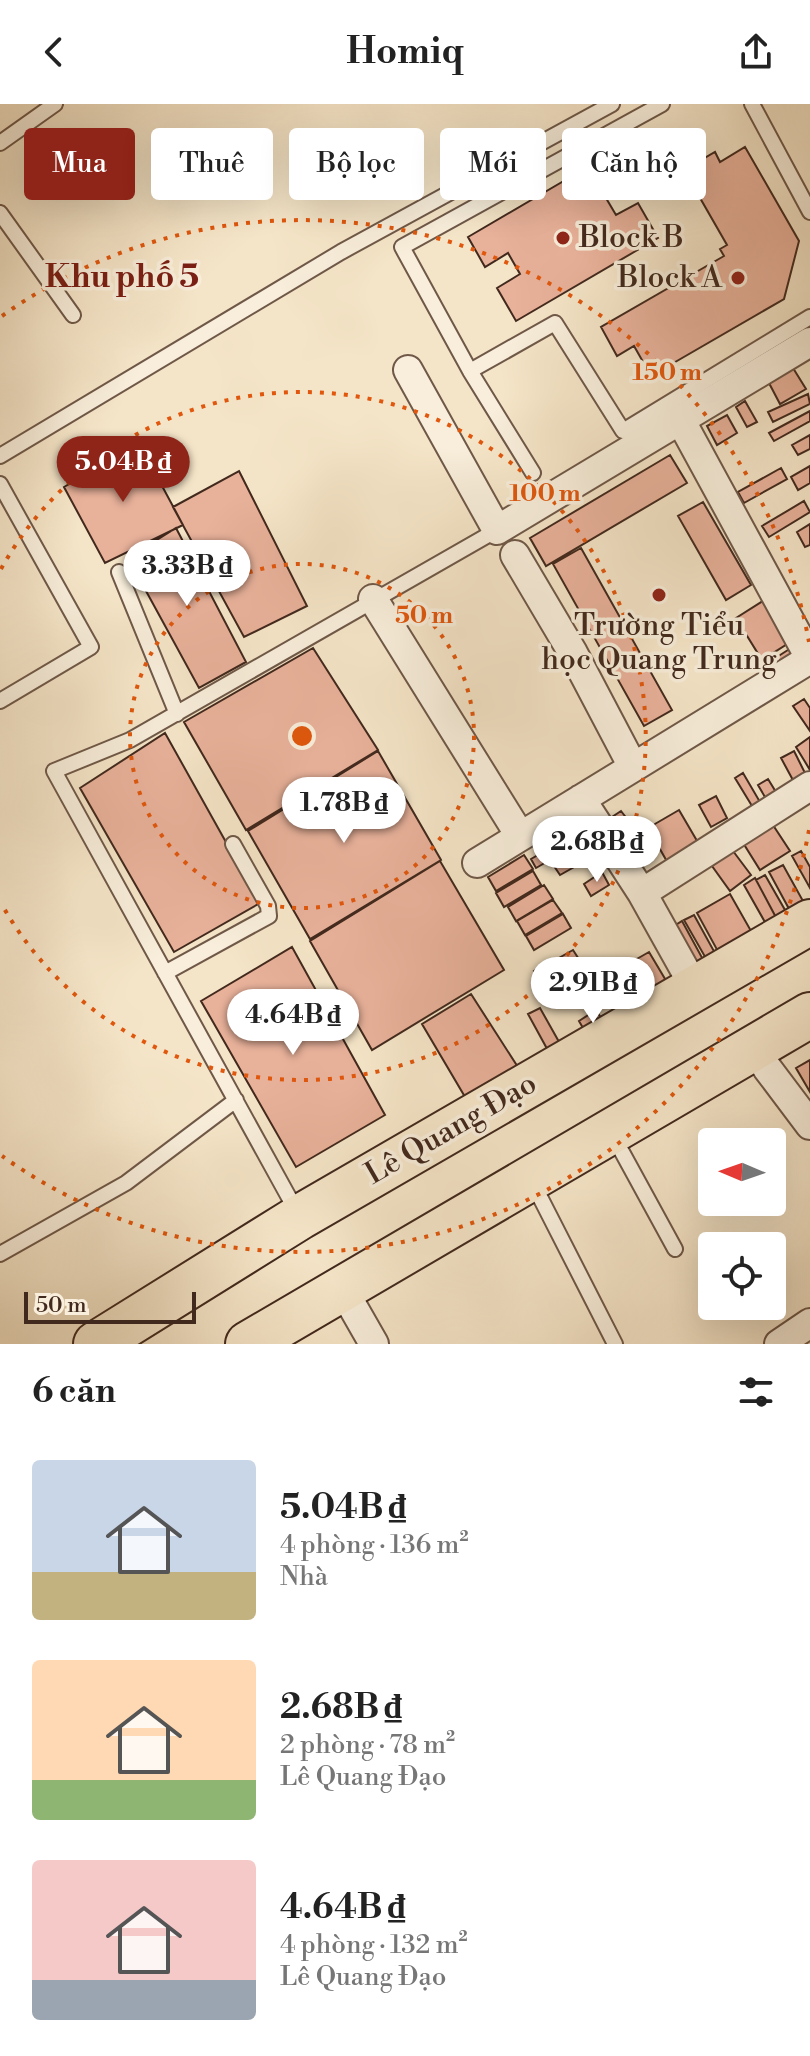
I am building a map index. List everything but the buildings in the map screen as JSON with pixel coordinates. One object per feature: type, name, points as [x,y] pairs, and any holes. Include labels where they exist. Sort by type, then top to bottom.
[{"type":"highway","name":"Lê Quang Đạo","points":[[135,1344],[306,1226],[695,988],[810,922]]},
{"type":"highway","name":"Lê Quang Đạo","points":[[96,1344],[810,948]]},
{"type":"highway","points":[[248,1344],[357,1313],[810,1015]]},
{"type":"highway","points":[[292,1344],[357,1313],[541,1199],[810,1042]]},
{"type":"street","points":[[408,370],[497,530],[681,421],[806,353]]},
{"type":"street","points":[[477,863],[519,834],[810,658],[681,421]]},
{"type":"street","points":[[515,555],[573,653],[633,767]]},
{"type":"street","points":[[373,599],[519,834]]},
{"type":"street","points":[[642,893],[810,786]]},
{"type":"street","points":[[581,799],[642,893],[695,988]]},
{"type":"street","points":[[767,1068],[810,1125]]},
{"type":"street","points":[[779,1344],[810,1323]]},
{"type":"lane","points":[[0,143],[55,104]]},
{"type":"lane","points":[[0,456],[341,252],[612,104]]},
{"type":"lane","points":[[533,473],[470,371],[402,247],[662,104]]},
{"type":"lane","points":[[752,104],[808,205]]},
{"type":"lane","points":[[0,213],[73,315]]},
{"type":"lane","points":[[470,371],[555,323],[623,431],[810,317]]},
{"type":"lane","points":[[0,484],[91,647],[0,701]]},
{"type":"lane","points":[[306,1226],[54,771],[130,740],[497,530]]},
{"type":"lane","points":[[119,572],[177,714]]},
{"type":"lane","points":[[165,973],[269,916],[268,906],[233,844]]},
{"type":"lane","points":[[0,1254],[126,1183],[236,1100]]},
{"type":"lane","points":[[622,1152],[675,1249]]},
{"type":"lane","points":[[541,1199],[615,1344]]},
{"type":"place","name":"Block B","points":[[563,238]]},
{"type":"place","name":"Block A","points":[[738,278]]},
{"type":"place","name":"Trường Tiểu học Quang Trung","points":[[659,595]]},
{"type":"district","name":"Khu phố 5","points":[[122,277]]}]
